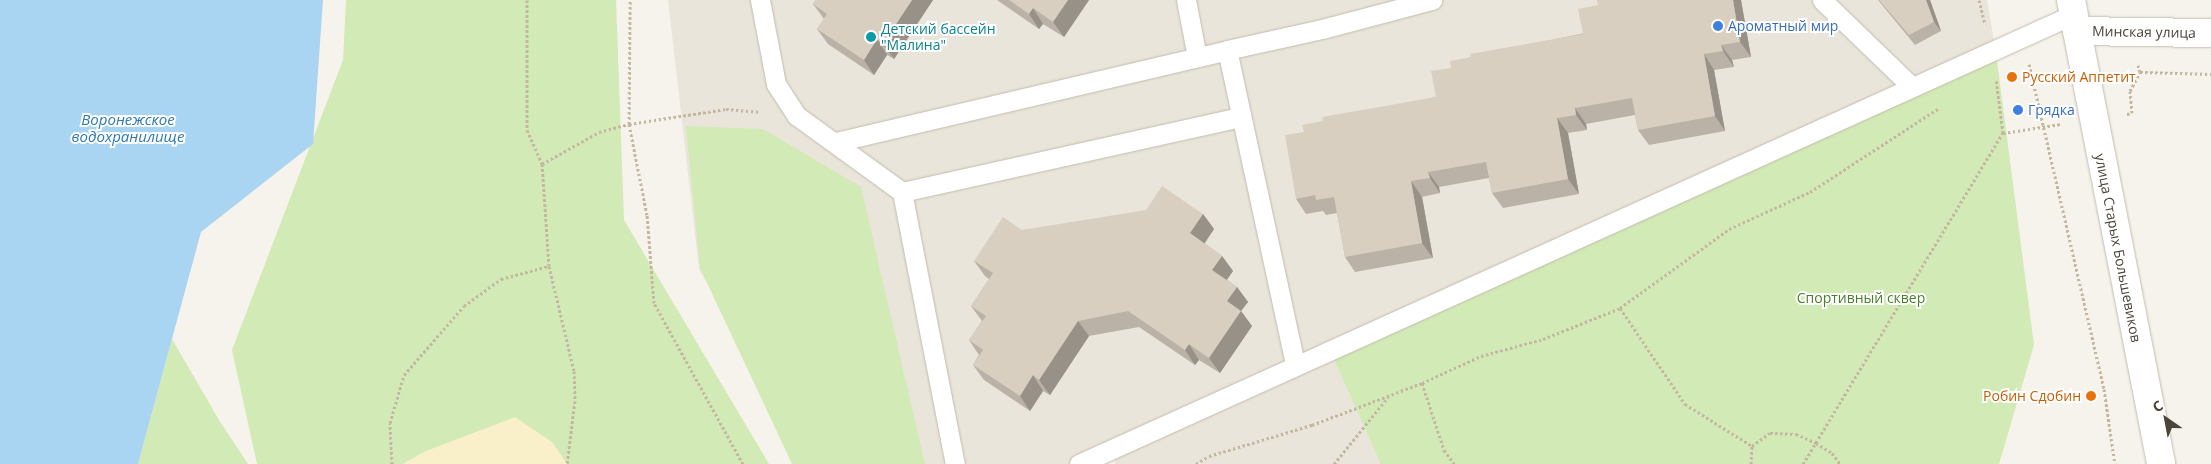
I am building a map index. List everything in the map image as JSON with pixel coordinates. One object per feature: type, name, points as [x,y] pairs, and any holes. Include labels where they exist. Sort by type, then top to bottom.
[{"type":"street","name":"Минская улица","points":[[2073,15],[2211,33]]},
{"type":"street","name":"улица Старых Большевиков","points":[[2073,15],[2161,464]]},
{"type":"lane","points":[[760,0],[776,84],[797,116],[836,142],[902,192],[955,464]]},
{"type":"lane","points":[[1186,0],[1197,57]]},
{"type":"lane","points":[[836,142],[1322,29],[1432,0]]},
{"type":"lane","points":[[1822,0],[1911,86]]},
{"type":"lane","points":[[1080,464],[1295,364],[1911,86],[2073,15]]},
{"type":"lane","points":[[1227,50],[1295,364]]},
{"type":"lane","points":[[902,192],[1240,117]]},
{"type":"path","points":[[527,0],[527,130],[542,164],[549,266],[574,372],[575,401],[567,464]]},
{"type":"path","points":[[630,0],[630,124],[647,216],[654,303],[743,464]]},
{"type":"path","points":[[1979,0],[1992,51],[2028,58],[2104,389],[2115,464]]},
{"type":"path","points":[[2140,72],[2211,74]]},
{"type":"path","points":[[1803,464],[2003,133],[1995,75],[1988,79]]},
{"type":"path","points":[[1196,464],[1209,456],[1312,425],[1422,383],[1481,356],[1542,339],[1620,308],[1729,229],[1810,192],[1941,107]]},
{"type":"path","points":[[542,164],[600,132],[630,124],[726,108]]},
{"type":"path","points":[[2003,133],[2044,126]]},
{"type":"path","points":[[392,464],[390,423],[404,375],[464,306],[501,279],[549,266]]},
{"type":"path","points":[[1620,308],[1685,404],[1752,446]]},
{"type":"path","points":[[1422,383],[1444,450],[1454,464]]},
{"type":"path","points":[[1334,464],[1390,396]]},
{"type":"path","points":[[1752,446],[1770,433],[1796,434],[1832,453],[1840,464]]},
{"type":"path","points":[[1751,464],[1752,446]]},
{"type":"shaded area","points":[[668,0],[1987,0],[1996,53],[1438,464],[1115,464],[1114,456],[1092,464],[810,464],[699,269]]},
{"type":"green space","points":[[346,0],[616,0],[624,220],[769,464],[567,464],[552,442],[426,451],[403,464],[257,464],[232,350],[343,60]]},
{"type":"green space","name":"Спортивный сквер","points":[[1996,53],[2034,345],[1999,464],[1381,464],[1333,357]]},
{"type":"green space","points":[[686,126],[763,129],[861,187],[925,464],[792,464],[700,268]]},
{"type":"green space","points":[[172,339],[219,420],[248,464],[138,464]]},
{"type":"sand","points":[[515,417],[552,442],[567,464],[403,464],[426,451]]},
{"type":"water","name":"Воронежское водохранилище","points":[[0,0],[323,0],[313,144],[201,232],[138,464],[0,464]]},
{"type":"building","name":"Детский бассейн \"Малина\"","points":[[816,0],[912,0],[883,44],[877,39],[864,60],[817,29],[827,14],[813,4]]},
{"type":"building","points":[[1009,0],[1068,0],[1053,22],[1033,8],[1029,14]]},
{"type":"building","points":[[1597,0],[1733,0],[1740,42],[1721,45],[1723,51],[1704,54],[1715,116],[1638,130],[1632,98],[1575,108],[1576,115],[1557,118],[1568,179],[1492,193],[1486,162],[1428,172],[1430,178],[1411,181],[1422,243],[1345,257],[1334,197],[1316,200],[1315,195],[1296,199],[1285,135],[1304,132],[1302,125],[1323,121],[1322,117],[1436,97],[1431,71],[1451,68],[1450,61],[1471,57],[1470,54],[1583,34],[1578,9],[1598,5]]},
{"type":"building","points":[[1879,0],[1926,0],[1934,22],[1909,35]]},
{"type":"building","points":[[1162,186],[1203,214],[1190,233],[1222,256],[1212,270],[1237,287],[1227,301],[1241,311],[1209,358],[1189,344],[1185,350],[1128,311],[1078,321],[1039,380],[1033,375],[1020,396],[973,365],[983,350],[969,340],[986,316],[971,306],[993,273],[974,261],[1003,217],[1022,230],[1146,210]]},
{"type":"place","name":"Ароматный мир","points":[[1718,26]]},
{"type":"place","name":"Детский бассейн \"Малина\"","points":[[871,37]]},
{"type":"place","name":"Русский Аппетит","points":[[2012,77]]},
{"type":"place","name":"Грядка","points":[[2018,110]]},
{"type":"place","name":"Робин Сдобин","points":[[2091,396]]}]
